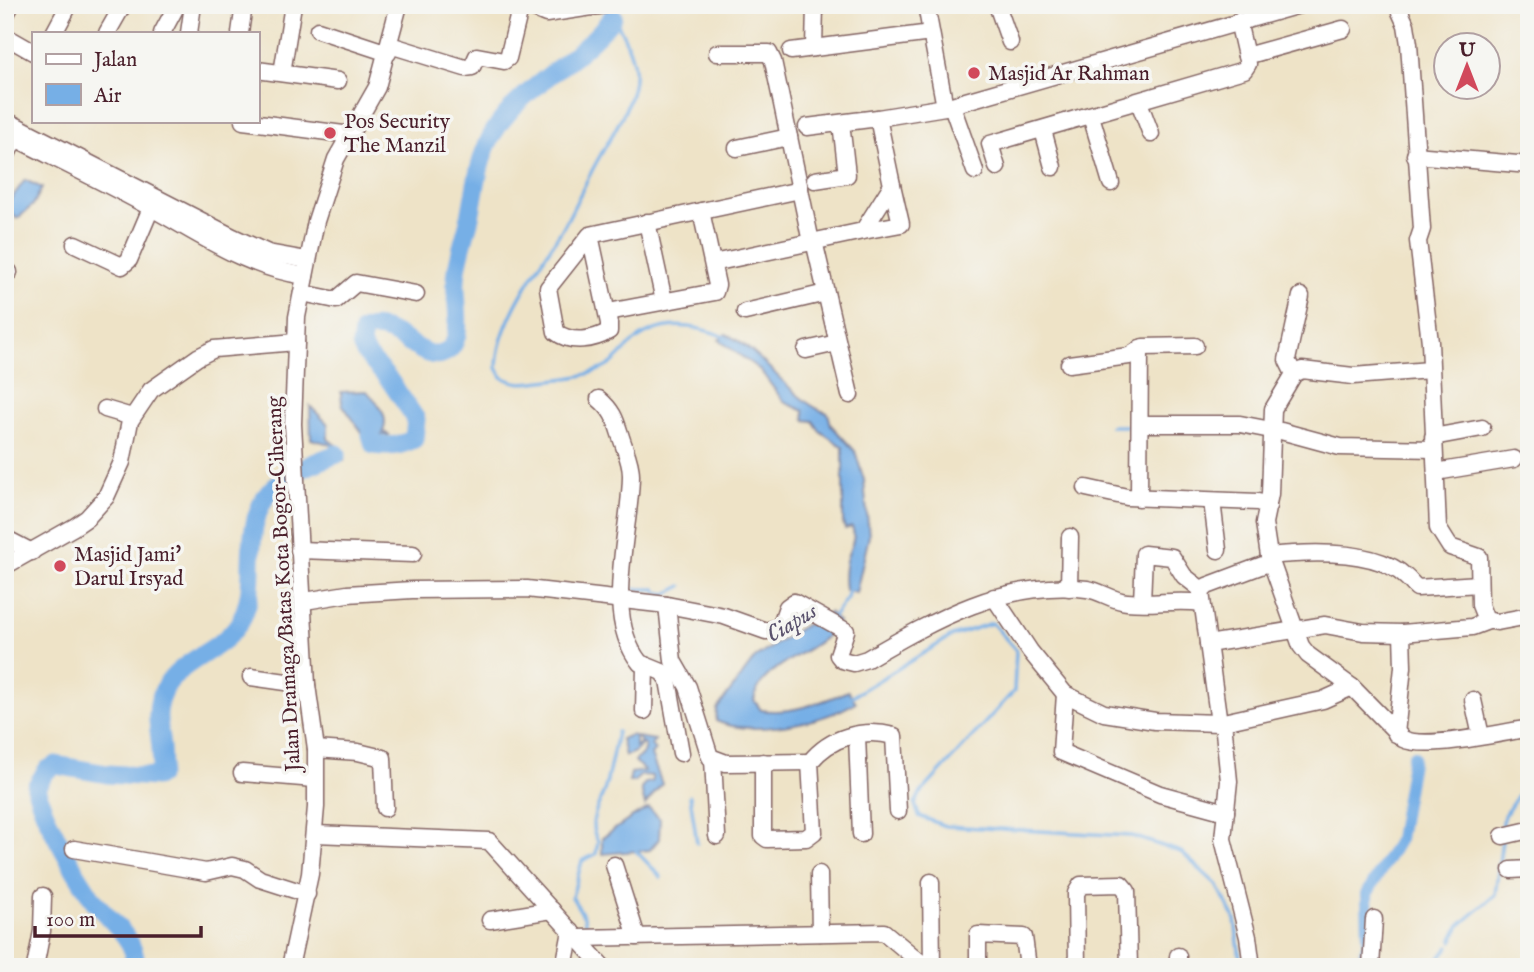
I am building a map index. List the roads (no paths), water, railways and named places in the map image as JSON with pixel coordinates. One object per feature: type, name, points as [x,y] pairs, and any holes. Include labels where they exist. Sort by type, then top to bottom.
[{"type":"street","points":[[5,16],[11,5]]},
{"type":"street","points":[[55,32],[69,5]]},
{"type":"street","points":[[108,32],[123,5]]},
{"type":"street","points":[[189,32],[193,5]]},
{"type":"street","points":[[240,32],[244,5]]},
{"type":"street","points":[[282,73],[293,5]]},
{"type":"street","name":"Jalan Dramaga/Batas Kota Bogor–Ciherang","points":[[290,967],[307,894],[315,834],[316,749],[307,685],[305,601],[299,550],[293,403],[296,342],[304,276],[316,221],[337,159],[377,87],[399,5]]},
{"type":"street","points":[[318,30],[465,68],[472,67],[477,56],[504,61],[508,58],[523,5],[546,14],[602,6]]},
{"type":"street","points":[[814,48],[815,5]]},
{"type":"street","points":[[926,5],[948,106],[975,172]]},
{"type":"street","points":[[997,5],[1010,42]]},
{"type":"street","points":[[807,127],[948,106],[1299,5]]},
{"type":"street","points":[[1396,5],[1408,33],[1422,229],[1418,241],[1428,321],[1436,472],[1435,501],[1440,534],[1455,549],[1478,555],[1481,609],[1488,621]]},
{"type":"street","points":[[162,32],[169,8]]},
{"type":"street","points":[[997,167],[990,144],[1244,71],[1248,64],[1238,21]]},
{"type":"street","points":[[1246,56],[1343,29]]},
{"type":"street","points":[[791,51],[931,33]]},
{"type":"street","points":[[5,36],[32,50]]},
{"type":"street","points":[[717,53],[769,53],[773,61],[800,190],[850,395]]},
{"type":"street","points":[[259,70],[338,81]]},
{"type":"street","points":[[1139,102],[1151,134]]},
{"type":"street","points":[[1091,116],[1111,183]]},
{"type":"street","points":[[712,263],[901,224],[878,118]]},
{"type":"street","points":[[5,120],[154,202]]},
{"type":"street","points":[[251,122],[351,135]]},
{"type":"street","points":[[815,180],[848,174],[841,123]]},
{"type":"street","points":[[1043,130],[1053,167]]},
{"type":"street","points":[[5,159],[10,136],[233,237],[304,276],[336,300],[356,284],[416,294]]},
{"type":"street","points":[[737,148],[789,138]]},
{"type":"street","points":[[1415,155],[1529,165]]},
{"type":"street","points":[[863,230],[892,185]]},
{"type":"street","points":[[590,235],[608,312],[609,331],[600,336],[580,340],[556,332],[548,288],[590,235],[800,190]]},
{"type":"street","points":[[75,244],[122,266],[131,256],[154,202]]},
{"type":"street","points":[[608,312],[715,292],[717,285],[701,211]]},
{"type":"street","points":[[647,222],[664,301]]},
{"type":"street","points":[[745,312],[826,293]]},
{"type":"street","points":[[1294,374],[1287,360],[1301,296]]},
{"type":"street","points":[[5,566],[88,518],[106,497],[118,475],[126,430],[145,395],[205,352],[231,346],[296,342]]},
{"type":"street","points":[[806,350],[837,343]]},
{"type":"street","points":[[1069,364],[1129,356],[1140,348],[1195,346]]},
{"type":"street","points":[[1139,498],[1140,348]]},
{"type":"street","points":[[1430,370],[1353,376],[1303,370],[1294,374],[1273,409],[1276,430],[1263,533],[1270,559],[1308,655],[1352,687],[1396,734],[1411,743],[1529,728]]},
{"type":"street","points":[[599,399],[615,417],[631,471],[629,521],[619,582],[632,651],[645,667],[662,672],[667,680],[681,754]]},
{"type":"street","points":[[105,409],[132,417]]},
{"type":"street","points":[[1141,424],[1240,424],[1276,430],[1340,447],[1434,443],[1482,429]]},
{"type":"street","points":[[1436,472],[1514,459]]},
{"type":"street","points":[[1086,488],[1103,489],[1119,496],[1139,498],[1258,502],[1268,506]]},
{"type":"street","points":[[1212,501],[1218,550]]},
{"type":"street","points":[[1069,588],[1070,537]]},
{"type":"street","points":[[5,538],[32,552]]},
{"type":"street","points":[[299,550],[413,554]]},
{"type":"street","points":[[1142,602],[1144,554],[1172,557],[1202,596],[1229,770],[1222,828],[1224,851],[1245,924],[1252,967]]},
{"type":"street","points":[[305,601],[348,594],[442,589],[527,589],[667,605],[724,616],[769,631],[779,627],[792,601],[846,633],[839,658],[854,663],[867,659],[958,610],[994,597],[1069,588],[1091,589],[1121,601],[1142,602],[1202,596],[1270,559],[1327,554],[1377,561],[1404,575],[1417,588],[1479,584]]},
{"type":"street","points":[[994,597],[1030,651],[1065,694],[1097,711],[1116,716],[1155,721],[1221,722],[1323,700],[1352,687]]},
{"type":"street","points":[[667,605],[673,661],[688,687],[705,744],[713,759],[717,836]]},
{"type":"street","points":[[1208,644],[1325,625],[1363,632],[1402,633],[1472,627],[1488,621],[1529,616]]},
{"type":"street","points":[[1396,734],[1403,667],[1402,633]]},
{"type":"street","points":[[644,711],[645,667]]},
{"type":"street","points":[[251,677],[307,685]]},
{"type":"street","points":[[1065,694],[1061,752],[1160,793],[1226,812]]},
{"type":"street","points":[[1473,700],[1480,736]]},
{"type":"street","points":[[763,762],[763,836],[773,839],[806,838],[814,832],[810,762],[821,748],[836,738],[890,734],[894,737],[898,811]]},
{"type":"street","points":[[857,736],[861,834]]},
{"type":"street","points":[[316,749],[367,753],[383,758],[385,808]]},
{"type":"street","points":[[713,759],[726,763],[810,762]]},
{"type":"street","points":[[242,773],[314,779]]},
{"type":"street","points":[[1503,836],[1529,830]]},
{"type":"street","points":[[315,834],[489,841],[603,967]]},
{"type":"street","points":[[74,849],[206,872],[232,866],[245,869],[260,879],[307,894]]},
{"type":"street","points":[[614,865],[637,937]]},
{"type":"street","points":[[1511,870],[1529,869]]},
{"type":"street","points":[[819,874],[820,933]]},
{"type":"street","points":[[931,882],[932,967]]},
{"type":"street","points":[[1077,967],[1076,893],[1081,885],[1102,883],[1121,884],[1127,891],[1129,967]]},
{"type":"street","points":[[35,967],[42,931],[43,896]]},
{"type":"street","points":[[490,920],[552,909]]},
{"type":"street","points":[[1371,967],[1374,919]]},
{"type":"street","points":[[574,934],[637,937],[884,932],[926,967]]},
{"type":"street","points":[[564,967],[574,934]]},
{"type":"street","points":[[978,967],[978,935],[1024,937],[1028,967]]},
{"type":"water","points":[[25,180],[42,188],[33,205],[17,219],[5,207]]},
{"type":"water","points":[[726,334],[740,342],[803,399],[828,413],[831,425],[855,451],[864,480],[869,536],[856,593],[845,590],[846,561],[854,537],[852,527],[845,529],[843,523],[843,447],[820,431],[813,421],[805,420],[804,411],[784,402],[760,370],[719,340]]},
{"type":"water","points":[[367,391],[384,415],[383,432],[390,435],[364,435],[342,404],[341,392]]},
{"type":"water","points":[[310,406],[328,424],[328,439],[342,450],[344,460],[338,458],[330,444],[311,439]]},
{"type":"water","points":[[829,612],[838,622],[831,632],[765,678],[754,700],[761,710],[783,711],[817,703],[848,691],[856,702],[825,716],[767,728],[731,726],[716,721],[717,709],[755,658],[805,625],[819,622]]},
{"type":"water","points":[[635,736],[635,747],[641,742],[637,737],[655,740],[651,745],[655,750],[651,755],[662,784],[645,805],[641,789],[645,783],[652,782],[652,776],[641,775],[634,782],[629,782],[631,773],[644,771],[635,761],[643,753],[645,745],[642,744],[635,752],[625,756],[621,739]]},
{"type":"water","points":[[649,808],[660,819],[659,839],[650,850],[602,854],[602,838]]},
{"type":"waterway","name":"Ciapus","points":[[610,9],[630,52],[634,68],[632,91],[623,114],[566,222],[511,315],[499,351],[497,368],[502,377],[518,382],[559,379],[606,367],[641,336],[665,327],[702,329],[727,338]]},
{"type":"waterway","points":[[371,435],[374,445],[404,443],[414,439],[416,419],[390,381],[365,353],[361,345],[363,331],[374,328],[385,330],[427,353],[437,355],[452,346],[456,338],[458,319],[458,264],[480,166],[492,136],[505,116],[522,98],[598,35],[613,16]]},
{"type":"waterway","points":[[1111,426],[1134,426]]},
{"type":"waterway","points":[[130,967],[135,957],[128,940],[98,906],[77,874],[52,828],[36,787],[47,770],[56,765],[107,774],[156,777],[160,774],[160,699],[166,685],[176,674],[223,640],[242,618],[249,592],[252,540],[261,504],[281,481],[337,454]]},
{"type":"waterway","points":[[632,539],[635,515]]},
{"type":"waterway","points":[[628,573],[630,596]]},
{"type":"waterway","points":[[636,589],[656,589],[657,592],[666,594],[682,586]]},
{"type":"waterway","name":"Ciapus","points":[[833,617],[847,598],[849,588]]},
{"type":"waterway","name":"Ciapus","points":[[851,697],[952,636],[992,623],[1016,650],[1014,691],[920,794],[915,804],[919,816],[945,826],[1132,836],[1181,852],[1217,885],[1235,919],[1241,967]]},
{"type":"waterway","points":[[587,932],[584,917],[572,897],[582,861],[596,854],[598,841],[593,821],[605,788],[617,732]]},
{"type":"waterway","points":[[1503,833],[1503,820],[1524,781],[1526,762],[1522,736]]},
{"type":"waterway","points":[[1369,967],[1363,959],[1368,942],[1367,894],[1399,839],[1413,756]]},
{"type":"waterway","points":[[690,796],[697,843]]},
{"type":"waterway","points":[[1452,941],[1460,925],[1495,895],[1502,840]]},
{"type":"waterway","points":[[636,851],[661,877]]},
{"type":"waterway","points":[[1432,967],[1449,947]]},
{"type":"waterway","points":[[583,967],[584,955]]},
{"type":"place","name":"Masjid Ar Rahman","points":[[974,73]]},
{"type":"place","name":"Pos Security The Manzil","points":[[330,133]]},
{"type":"place","name":"Masjid Jami' Darul Irsyad","points":[[60,566]]}]
